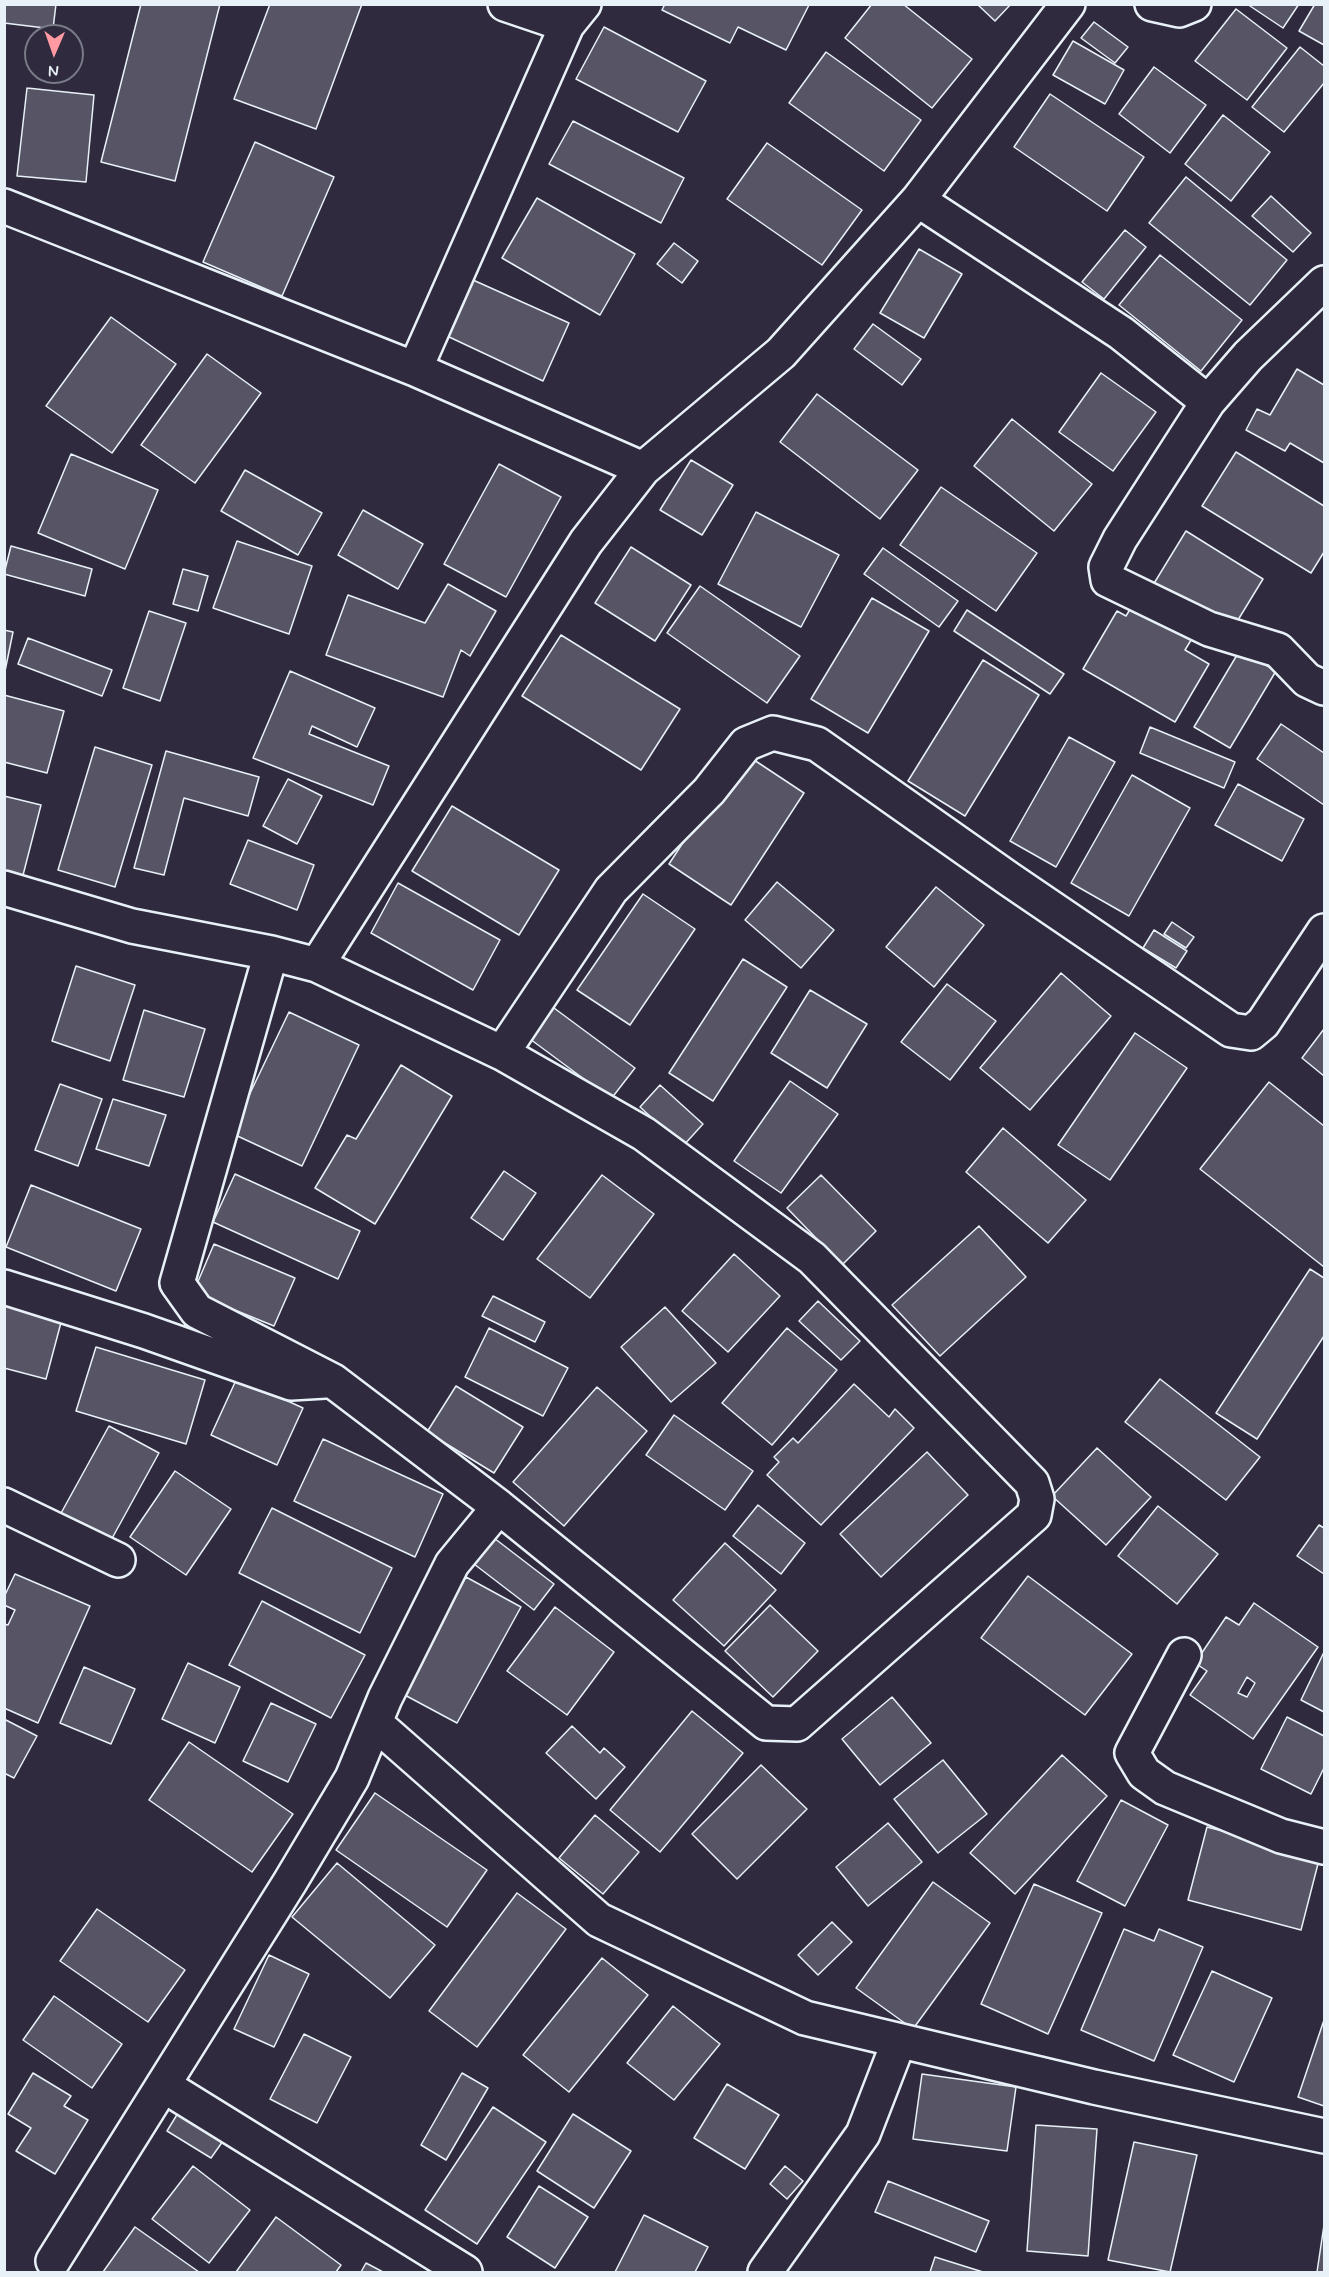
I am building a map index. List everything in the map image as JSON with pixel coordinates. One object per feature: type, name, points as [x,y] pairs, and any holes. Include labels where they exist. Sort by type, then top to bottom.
[{"type":"street","points":[[415,369],[575,15],[505,4]]},
{"type":"street","points":[[317,965],[586,542],[643,469],[781,353],[918,200],[1068,4]]},
{"type":"street","points":[[1152,4],[1179,10],[1194,4]]},
{"type":"street","points":[[918,200],[1121,333],[1208,402]]},
{"type":"street","points":[[4,206],[415,369],[643,469]]},
{"type":"street","points":[[1324,283],[1248,356],[1208,402],[1120,539],[1106,567],[1108,580],[1209,629],[1278,650],[1307,681],[1324,688]]},
{"type":"street","points":[[502,1053],[611,890],[709,790],[746,744],[774,733],[817,744],[1009,879],[1232,1030],[1251,1033],[1263,1023],[1324,931]]},
{"type":"street","points":[[4,888],[132,926],[271,953],[317,965],[502,1053],[644,1134],[812,1258],[1032,1482],[1037,1499],[1034,1515],[797,1724],[766,1723],[499,1507],[333,1381],[197,1311],[177,1283],[271,953]]},
{"type":"street","points":[[4,1287],[144,1331],[291,1383],[333,1381]]},
{"type":"street","points":[[4,1505],[118,1560]]},
{"type":"street","points":[[53,2261],[290,1882],[352,1778],[375,1723],[452,1564],[499,1507]]},
{"type":"street","points":[[1184,1655],[1132,1754],[1144,1773],[1165,1788],[1260,1827],[1324,1847]]},
{"type":"street","points":[[375,1723],[599,1920],[805,2018],[1094,2087],[1324,2136]]},
{"type":"street","points":[[765,2272],[863,2134],[899,2041]]},
{"type":"street","points":[[163,2085],[465,2272]]},
{"type":"building","points":[[4,4],[56,4],[54,24],[24,25],[4,23]]},
{"type":"building","points":[[141,4],[220,4],[175,181],[101,162]]},
{"type":"building","points":[[270,4],[362,4],[316,129],[234,99]]},
{"type":"building","points":[[665,4],[809,5],[786,50],[738,27],[730,43],[662,10]]},
{"type":"building","points":[[872,4],[903,4],[972,59],[932,108],[845,38]]},
{"type":"building","points":[[977,4],[1011,4],[995,21]]},
{"type":"building","points":[[1247,4],[1299,4],[1283,28]]},
{"type":"building","points":[[1315,4],[1324,4],[1324,45],[1299,31]]},
{"type":"building","points":[[1236,9],[1287,48],[1247,100],[1195,61]]},
{"type":"building","points":[[1094,22],[1128,47],[1115,63],[1081,38]]},
{"type":"building","points":[[604,27],[706,81],[678,132],[576,79]]},
{"type":"building","points":[[1073,41],[1124,70],[1105,104],[1053,75]]},
{"type":"building","points":[[1300,47],[1324,66],[1324,83],[1284,132],[1252,107]]},
{"type":"building","points":[[826,52],[921,120],[884,171],[789,103]]},
{"type":"building","points":[[1154,67],[1206,105],[1170,153],[1119,114]]},
{"type":"building","points":[[27,88],[94,95],[86,182],[17,176]]},
{"type":"building","points":[[1050,94],[1144,157],[1107,211],[1014,147]]},
{"type":"building","points":[[1223,115],[1270,152],[1231,201],[1185,164]]},
{"type":"building","points":[[573,121],[684,178],[661,223],[549,164]]},
{"type":"building","points":[[255,142],[334,177],[282,296],[203,262]]},
{"type":"building","points":[[767,143],[862,210],[822,265],[727,199]]},
{"type":"building","points":[[1186,177],[1287,260],[1250,305],[1149,223]]},
{"type":"building","points":[[1271,196],[1311,233],[1293,252],[1252,216]]},
{"type":"building","points":[[537,198],[635,254],[600,315],[502,258]]},
{"type":"building","points":[[1125,230],[1146,247],[1104,299],[1082,282]]},
{"type":"building","points":[[674,243],[698,261],[682,283],[657,264]]},
{"type":"building","points":[[919,249],[962,274],[924,338],[880,313]]},
{"type":"building","points":[[1160,255],[1242,320],[1201,371],[1119,305]]},
{"type":"building","points":[[473,280],[569,323],[543,381],[447,336]]},
{"type":"building","points":[[111,317],[176,364],[112,453],[46,406]]},
{"type":"building","points":[[873,324],[921,359],[902,385],[854,349]]},
{"type":"building","points":[[207,354],[261,393],[195,483],[141,445]]},
{"type":"building","points":[[1297,369],[1324,385],[1324,463],[1290,443],[1285,451],[1246,430],[1257,409],[1270,415]]},
{"type":"building","points":[[1101,373],[1156,412],[1113,471],[1059,432]]},
{"type":"building","points":[[817,394],[918,470],[880,519],[780,442]]},
{"type":"building","points":[[1012,419],[1092,484],[1054,531],[974,466]]},
{"type":"building","points":[[1236,452],[1324,506],[1324,552],[1311,573],[1202,506]]},
{"type":"building","points":[[71,454],[158,490],[125,569],[38,533]]},
{"type":"building","points":[[691,460],[733,485],[702,535],[660,510]]},
{"type":"building","points":[[499,464],[561,497],[506,597],[444,564]]},
{"type":"building","points":[[245,470],[322,513],[298,555],[221,511]]},
{"type":"building","points":[[941,487],[1037,553],[996,611],[900,545]]},
{"type":"building","points":[[363,510],[423,544],[398,589],[338,555]]},
{"type":"building","points":[[756,512],[839,555],[801,627],[718,584]]},
{"type":"building","points":[[1186,531],[1263,579],[1230,633],[1153,585]]},
{"type":"building","points":[[237,541],[312,566],[289,634],[213,608]]},
{"type":"building","points":[[11,546],[92,569],[85,596],[4,574]]},
{"type":"building","points":[[631,547],[691,585],[655,641],[595,603]]},
{"type":"building","points":[[883,548],[958,601],[939,627],[864,574]]},
{"type":"building","points":[[183,569],[208,576],[198,611],[173,604]]},
{"type":"building","points":[[448,584],[496,611],[470,656],[461,650],[443,697],[326,655],[348,595],[425,623]]},
{"type":"building","points":[[700,586],[800,656],[767,703],[667,633]]},
{"type":"building","points":[[1138,596],[1196,632],[1185,650],[1209,664],[1175,722],[1083,669],[1117,611],[1126,616]]},
{"type":"building","points":[[872,598],[929,631],[868,733],[811,699]]},
{"type":"building","points":[[967,610],[1064,674],[1050,694],[954,631]]},
{"type":"building","points":[[149,611],[186,623],[160,701],[123,688]]},
{"type":"building","points":[[4,630],[13,632],[4,676]]},
{"type":"building","points":[[561,635],[680,709],[641,770],[522,696]]},
{"type":"building","points":[[28,638],[112,670],[102,696],[18,664]]},
{"type":"building","points":[[1240,650],[1276,671],[1230,748],[1194,727]]},
{"type":"building","points":[[983,660],[1039,695],[965,816],[908,781]]},
{"type":"building","points":[[290,671],[375,708],[357,747],[312,726],[309,734],[389,766],[373,805],[253,758]]},
{"type":"building","points":[[4,695],[64,711],[47,773],[4,762]]},
{"type":"building","points":[[1281,724],[1324,753],[1324,805],[1257,759]]},
{"type":"building","points":[[1150,727],[1235,762],[1224,788],[1140,753]]},
{"type":"building","points":[[1069,737],[1115,762],[1056,867],[1010,841]]},
{"type":"building","points":[[95,747],[152,765],[115,887],[58,870]]},
{"type":"building","points":[[166,751],[259,777],[248,816],[184,798],[164,875],[134,868]]},
{"type":"building","points":[[742,752],[804,793],[731,905],[669,864]]},
{"type":"building","points":[[1132,775],[1190,808],[1129,916],[1071,883]]},
{"type":"building","points":[[288,779],[322,796],[297,844],[263,826]]},
{"type":"building","points":[[1238,784],[1304,819],[1282,861],[1215,825]]},
{"type":"building","points":[[4,796],[41,805],[21,883],[4,878]]},
{"type":"building","points":[[452,806],[559,870],[519,935],[412,871]]},
{"type":"building","points":[[248,840],[314,865],[297,910],[230,884]]},
{"type":"building","points":[[777,882],[834,930],[801,968],[745,920]]},
{"type":"building","points":[[398,883],[500,940],[473,990],[371,933]]},
{"type":"building","points":[[936,887],[984,925],[934,987],[886,947]]},
{"type":"building","points":[[643,894],[695,929],[630,1025],[577,990]]},
{"type":"building","points":[[1172,922],[1194,937],[1186,948],[1164,934]]},
{"type":"building","points":[[1154,930],[1187,951],[1176,968],[1143,948]]},
{"type":"building","points":[[743,959],[787,987],[713,1101],[669,1073]]},
{"type":"building","points":[[76,966],[135,985],[110,1061],[52,1041]]},
{"type":"building","points":[[1061,973],[1111,1016],[1030,1110],[980,1068]]},
{"type":"building","points":[[947,984],[996,1021],[950,1080],[901,1042]]},
{"type":"building","points":[[810,990],[867,1024],[827,1088],[771,1053]]},
{"type":"building","points":[[554,1008],[635,1068],[611,1099],[530,1039]]},
{"type":"building","points":[[144,1010],[205,1029],[184,1097],[123,1080]]},
{"type":"building","points":[[289,1012],[359,1045],[302,1166],[231,1133]]},
{"type":"building","points":[[1324,1029],[1324,1076],[1302,1058]]},
{"type":"building","points":[[1135,1033],[1187,1068],[1110,1180],[1058,1145]]},
{"type":"building","points":[[401,1065],[452,1096],[375,1224],[315,1188],[347,1135],[356,1139]]},
{"type":"building","points":[[790,1081],[838,1114],[781,1193],[734,1161]]},
{"type":"building","points":[[1269,1082],[1324,1126],[1324,1267],[1200,1169]]},
{"type":"building","points":[[60,1084],[102,1099],[78,1166],[35,1150]]},
{"type":"building","points":[[660,1085],[703,1124],[683,1146],[640,1107]]},
{"type":"building","points":[[113,1099],[166,1115],[149,1166],[96,1149]]},
{"type":"building","points":[[1003,1128],[1086,1200],[1048,1243],[966,1172]]},
{"type":"building","points":[[504,1171],[536,1193],[503,1240],[471,1218]]},
{"type":"building","points":[[235,1174],[360,1231],[338,1279],[213,1222]]},
{"type":"building","points":[[602,1175],[654,1214],[590,1298],[537,1259]]},
{"type":"building","points":[[821,1175],[876,1231],[842,1265],[787,1208]]},
{"type":"building","points":[[31,1185],[141,1229],[116,1291],[6,1247]]},
{"type":"building","points":[[979,1226],[1026,1277],[940,1356],[892,1305]]},
{"type":"building","points":[[214,1244],[295,1278],[274,1326],[193,1293]]},
{"type":"building","points":[[734,1254],[780,1296],[728,1352],[682,1311]]},
{"type":"building","points":[[1310,1269],[1324,1278],[1324,1336],[1257,1439],[1216,1413]]},
{"type":"building","points":[[493,1296],[545,1322],[535,1342],[482,1316]]},
{"type":"building","points":[[4,1299],[63,1315],[46,1379],[4,1368]]},
{"type":"building","points":[[818,1301],[860,1341],[841,1360],[799,1321]]},
{"type":"building","points":[[665,1307],[716,1363],[671,1402],[621,1347]]},
{"type":"building","points":[[489,1328],[568,1368],[543,1416],[465,1377]]},
{"type":"building","points":[[787,1328],[837,1370],[772,1445],[722,1403]]},
{"type":"building","points":[[96,1347],[205,1380],[186,1444],[76,1411]]},
{"type":"building","points":[[237,1378],[303,1408],[277,1465],[211,1435]]},
{"type":"building","points":[[1160,1379],[1260,1457],[1226,1500],[1125,1422]]},
{"type":"building","points":[[854,1384],[889,1417],[895,1409],[914,1428],[821,1525],[767,1475],[779,1462],[774,1457],[793,1438],[798,1443]]},
{"type":"building","points":[[456,1386],[523,1427],[494,1473],[427,1432]]},
{"type":"building","points":[[597,1387],[647,1431],[564,1526],[513,1482]]},
{"type":"building","points":[[674,1415],[753,1471],[725,1510],[646,1455]]},
{"type":"building","points":[[109,1426],[159,1453],[110,1542],[60,1515]]},
{"type":"building","points":[[323,1439],[443,1494],[415,1557],[294,1501]]},
{"type":"building","points":[[1097,1448],[1151,1497],[1106,1545],[1052,1496]]},
{"type":"building","points":[[927,1452],[968,1495],[881,1577],[840,1534]]},
{"type":"building","points":[[175,1471],[231,1509],[186,1575],[130,1537]]},
{"type":"building","points":[[758,1505],[805,1543],[781,1574],[733,1536]]},
{"type":"building","points":[[1158,1506],[1218,1554],[1177,1604],[1118,1556]]},
{"type":"building","points":[[272,1508],[392,1568],[360,1633],[239,1573]]},
{"type":"building","points":[[1319,1525],[1324,1528],[1324,1574],[1297,1556]]},
{"type":"building","points":[[494,1538],[554,1584],[534,1610],[474,1564]]},
{"type":"building","points":[[725,1543],[776,1590],[724,1646],[673,1600]]},
{"type":"building","points":[[15,1574],[90,1606],[38,1723],[4,1708],[4,1624],[8,1625],[15,1610],[4,1605],[4,1597]]},
{"type":"building","points":[[1028,1576],[1132,1654],[1085,1715],[981,1638]]},
{"type":"building","points":[[466,1577],[521,1607],[457,1723],[401,1693]]},
{"type":"building","points":[[262,1601],[365,1655],[331,1718],[229,1665]]},
{"type":"building","points":[[1254,1603],[1318,1647],[1253,1739],[1190,1695],[1207,1671],[1195,1663],[1226,1617],[1239,1625]],"holes":[[[1247,1677],[1255,1683],[1247,1697],[1238,1693]]]},
{"type":"building","points":[[770,1605],[818,1651],[773,1697],[725,1651]]},
{"type":"building","points":[[555,1607],[614,1652],[567,1715],[507,1671]]},
{"type":"building","points":[[1324,1652],[1324,1712],[1301,1700]]},
{"type":"building","points":[[188,1663],[240,1687],[215,1743],[162,1719]]},
{"type":"building","points":[[84,1667],[135,1689],[111,1744],[60,1723]]},
{"type":"building","points":[[892,1697],[931,1743],[880,1785],[842,1739]]},
{"type":"building","points":[[271,1703],[316,1724],[288,1782],[243,1761]]},
{"type":"building","points":[[692,1711],[743,1753],[660,1852],[610,1810]]},
{"type":"building","points":[[1287,1717],[1324,1736],[1324,1768],[1311,1794],[1261,1769]]},
{"type":"building","points":[[4,1719],[37,1736],[14,1778],[4,1773]]},
{"type":"building","points":[[572,1726],[600,1753],[604,1748],[625,1767],[596,1799],[546,1753]]},
{"type":"building","points":[[189,1742],[293,1814],[252,1872],[149,1800]]},
{"type":"building","points":[[1062,1755],[1107,1796],[1015,1894],[970,1853]]},
{"type":"building","points":[[943,1760],[987,1814],[938,1853],[894,1799]]},
{"type":"building","points":[[761,1765],[807,1809],[737,1879],[692,1834]]},
{"type":"building","points":[[375,1793],[487,1870],[447,1927],[336,1850]]},
{"type":"building","points":[[1121,1800],[1168,1825],[1125,1906],[1077,1881]]},
{"type":"building","points":[[595,1815],[639,1852],[603,1894],[559,1858]]},
{"type":"building","points":[[888,1823],[922,1862],[868,1906],[836,1867]]},
{"type":"building","points":[[1207,1827],[1320,1856],[1301,1930],[1188,1900]]},
{"type":"building","points":[[337,1863],[435,1945],[390,1998],[292,1917]]},
{"type":"building","points":[[933,1882],[990,1923],[913,2029],[856,1988]]},
{"type":"building","points":[[1034,1884],[1102,1913],[1048,2034],[981,2004]]},
{"type":"building","points":[[517,1893],[566,1929],[477,2047],[429,2011]]},
{"type":"building","points":[[97,1909],[185,1970],[148,2022],[60,1961]]},
{"type":"building","points":[[832,1922],[852,1942],[818,1975],[798,1955]]},
{"type":"building","points":[[1124,1929],[1154,1941],[1159,1929],[1203,1947],[1154,2061],[1081,2030]]},
{"type":"building","points":[[269,1955],[309,1974],[274,2047],[234,2029]]},
{"type":"building","points":[[602,1958],[648,1995],[569,2092],[523,2055]]},
{"type":"building","points":[[1212,1971],[1272,1998],[1234,2082],[1173,2055]]},
{"type":"building","points":[[54,1996],[122,2044],[92,2088],[23,2040]]},
{"type":"building","points":[[673,2006],[720,2044],[674,2100],[627,2063]]},
{"type":"building","points":[[1324,2020],[1324,2106],[1298,2097]]},
{"type":"building","points":[[304,2034],[351,2057],[317,2123],[270,2099]]},
{"type":"building","points":[[33,2073],[71,2096],[64,2106],[88,2120],[55,2174],[16,2151],[31,2128],[8,2114]]},
{"type":"building","points":[[462,2073],[488,2088],[446,2160],[421,2145]]},
{"type":"building","points":[[922,2074],[1016,2087],[1007,2151],[913,2139]]},
{"type":"building","points":[[727,2084],[779,2115],[745,2169],[694,2138]]},
{"type":"building","points":[[493,2107],[546,2142],[477,2244],[425,2210]]},
{"type":"building","points":[[178,2113],[223,2141],[211,2158],[167,2131]]},
{"type":"building","points":[[573,2114],[631,2151],[594,2208],[537,2171]]},
{"type":"building","points":[[1036,2125],[1097,2129],[1088,2256],[1027,2251]]},
{"type":"building","points":[[1134,2142],[1197,2155],[1170,2272],[1108,2260]]},
{"type":"building","points":[[193,2166],[250,2210],[209,2263],[152,2219]]},
{"type":"building","points":[[785,2166],[803,2181],[787,2199],[770,2184]]},
{"type":"building","points":[[888,2181],[989,2221],[976,2252],[875,2212]]},
{"type":"building","points":[[539,2186],[588,2217],[555,2268],[507,2237]]},
{"type":"building","points":[[644,2215],[708,2247],[695,2272],[615,2272]]},
{"type":"building","points":[[276,2217],[341,2265],[336,2272],[236,2272]]},
{"type":"building","points":[[1324,2225],[1324,2272],[1317,2272]]},
{"type":"building","points":[[135,2227],[199,2272],[103,2272]]},
{"type":"building","points":[[935,2257],[983,2272],[930,2272]]},
{"type":"building","points":[[366,2263],[383,2272],[361,2272]]}]
